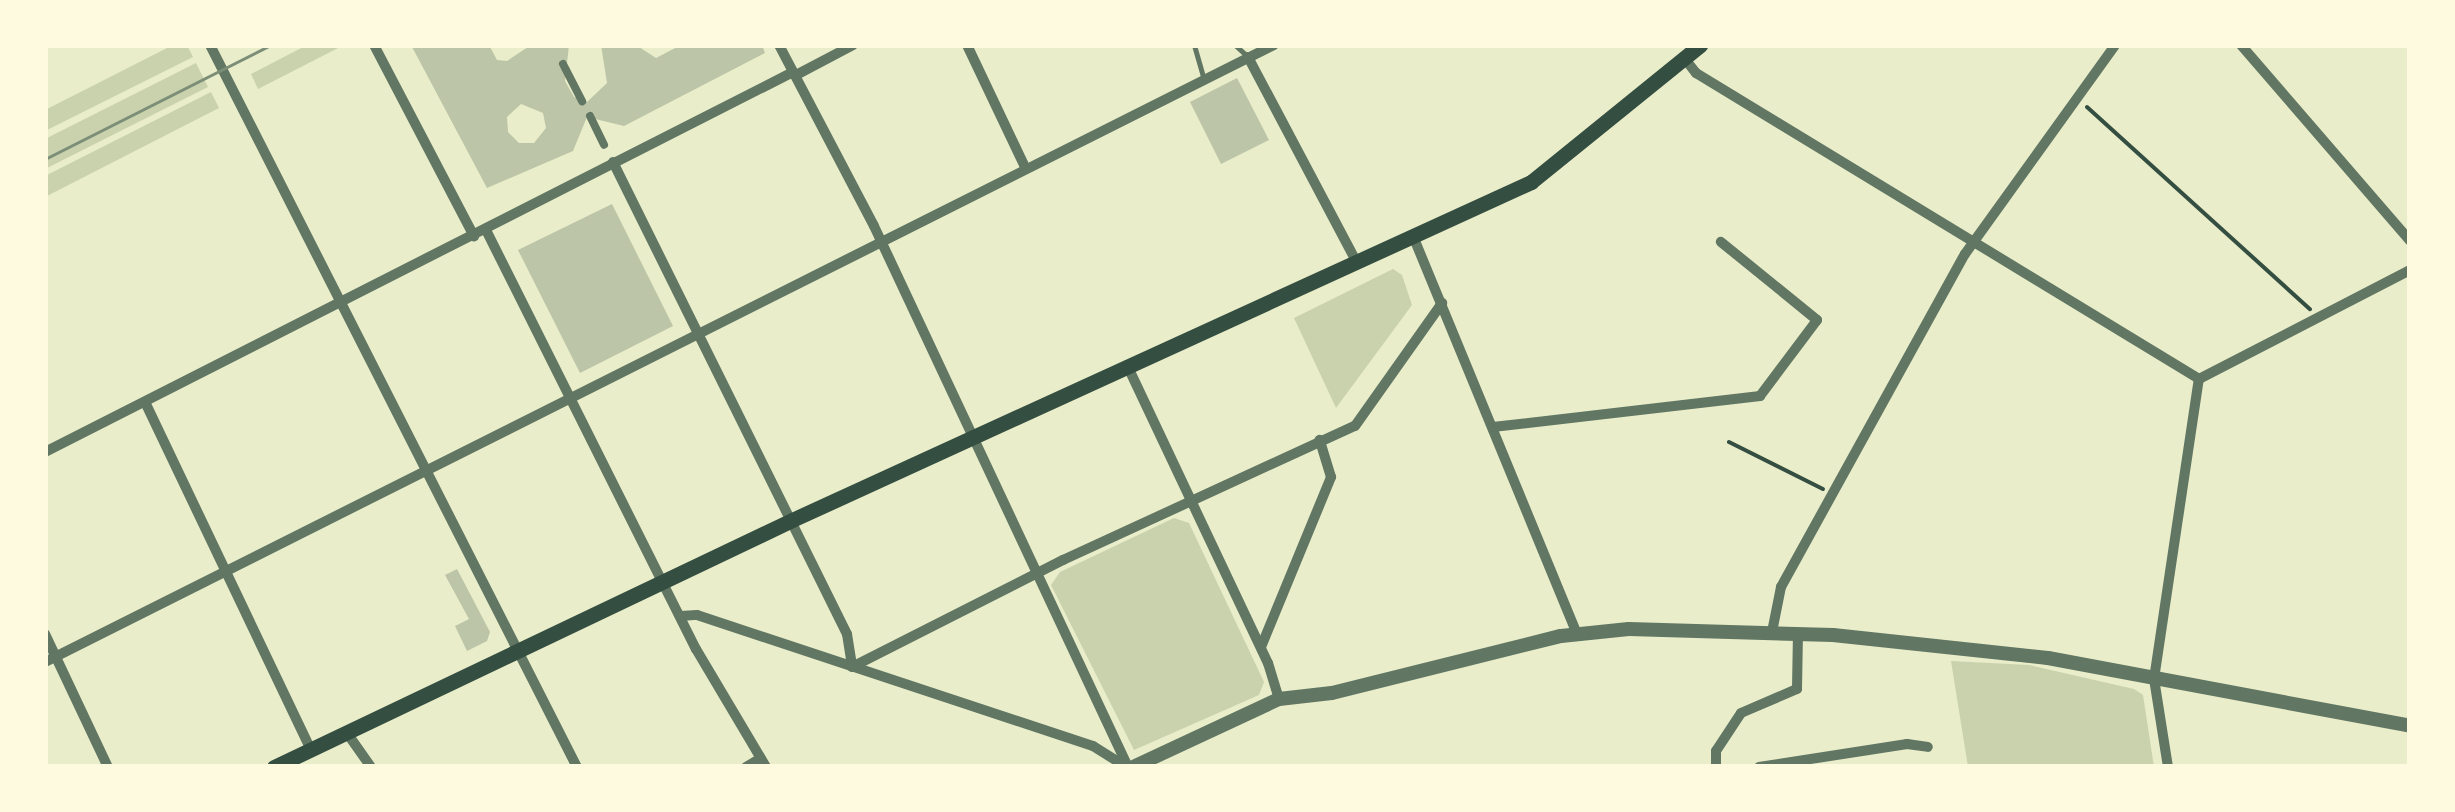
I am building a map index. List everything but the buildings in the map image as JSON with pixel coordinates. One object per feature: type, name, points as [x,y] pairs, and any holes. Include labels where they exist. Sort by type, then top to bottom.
[{"type":"main road","points":[[274,767],[520,655],[792,520],[1531,182],[1700,45]]},
{"type":"street","points":[[210,45],[578,767]]},
{"type":"street","points":[[374,45],[474,236]]},
{"type":"street","points":[[779,45],[1129,767]]},
{"type":"street","points":[[45,452],[613,162],[853,45]]},
{"type":"street","points":[[967,45],[1025,167]]},
{"type":"street","points":[[51,659],[1274,45]]},
{"type":"street","points":[[1772,632],[1777,597],[1973,242],[2115,45]]},
{"type":"street","points":[[2242,45],[2410,241]]},
{"type":"street","points":[[1248,58],[1356,262]]},
{"type":"street","points":[[1685,59],[1696,73],[2199,379]]},
{"type":"street","points":[[563,64],[582,101]]},
{"type":"street","points":[[590,116],[604,144]]},
{"type":"street","points":[[613,162],[702,331],[847,634],[852,667]]},
{"type":"street","points":[[486,230],[664,584],[764,763],[746,767]]},
{"type":"street","points":[[1413,236],[1577,633]]},
{"type":"street","points":[[1492,427],[1760,396],[1817,320],[1721,242]]},
{"type":"street","points":[[2199,379],[2410,270]]},
{"type":"street","points":[[852,667],[1190,499],[1362,421],[1442,303]]},
{"type":"street","points":[[1127,365],[1261,647],[1279,699]]},
{"type":"street","points":[[2168,767],[2154,679],[2199,379]]},
{"type":"street","points":[[145,402],[311,750]]},
{"type":"street","points":[[1261,647],[1332,477],[1320,440]]},
{"type":"street","points":[[681,616],[697,615],[1092,746],[1129,767]]},
{"type":"street","points":[[1129,767],[1279,699],[1332,693],[1577,633],[1772,632],[2048,658],[2410,726]]},
{"type":"street","points":[[45,634],[51,659],[108,767]]},
{"type":"street","points":[[1716,767],[1716,751],[1740,713],[1797,690],[1798,634]]},
{"type":"street","points":[[347,733],[371,767]]},
{"type":"street","points":[[1758,767],[1907,744],[1928,747]]},
{"type":"lane","points":[[1194,45],[1204,80]]},
{"type":"lane","points":[[1235,45],[1248,58]]},
{"type":"path","points":[[2080,101],[2314,312]]},
{"type":"path","points":[[1729,442],[1831,493]]},
{"type":"green space","points":[[173,45],[187,45],[193,57],[45,131],[45,110]]},
{"type":"green space","points":[[307,45],[344,45],[258,89],[251,74]]},
{"type":"green space","points":[[196,63],[208,87],[45,169],[45,139]]},
{"type":"green space","points":[[211,92],[219,108],[45,197],[45,176]]},
{"type":"green space","points":[[1393,269],[1402,275],[1412,305],[1336,408],[1294,318]]},
{"type":"green space","points":[[1174,518],[1189,523],[1264,682],[1259,695],[1134,750],[1051,585],[1060,572]]},
{"type":"green space","points":[[1951,661],[2029,665],[2134,689],[2143,695],[2154,767],[1968,767]]},
{"type":"tram line","points":[[45,159],[271,45]]}]
